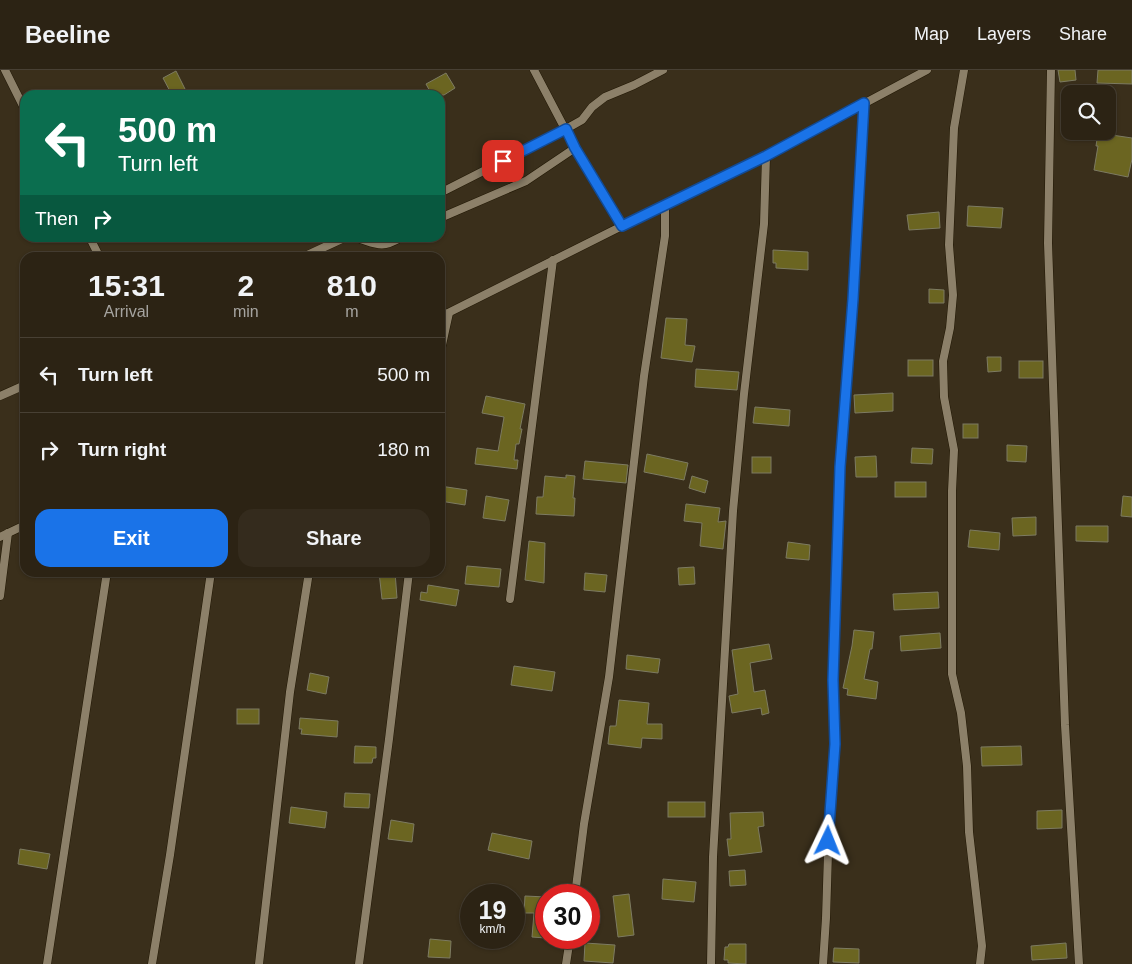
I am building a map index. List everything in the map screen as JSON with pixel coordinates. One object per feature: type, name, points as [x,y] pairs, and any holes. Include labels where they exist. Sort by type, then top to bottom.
[{"type":"street","points":[[5,70],[20,100]]},
{"type":"street","points":[[534,70],[575,148],[622,226]]},
{"type":"street","points":[[964,70],[954,128],[949,245],[953,295],[950,328],[943,361],[944,397],[954,450],[952,491],[952,674],[964,735],[969,832],[982,946],[980,964]]},
{"type":"street","points":[[1051,70],[1048,243],[1065,726],[1078,964]]},
{"type":"street","points":[[445,190],[566,129],[582,120],[592,107],[605,97],[634,85],[660,71]]},
{"type":"street","points":[[445,315],[665,204],[766,156],[924,71]]},
{"type":"street","points":[[823,964],[829,822],[835,744],[833,680],[840,467],[853,299],[864,103]]},
{"type":"street","points":[[445,216],[526,181],[575,148]]},
{"type":"street","points":[[711,964],[714,857],[733,512],[744,394],[764,224],[766,156]]},
{"type":"street","points":[[576,884],[584,824],[609,676],[644,376],[665,236],[665,204]]},
{"type":"street","points":[[314,252],[335,242]]},
{"type":"street","points":[[372,242],[384,245],[393,242]]},
{"type":"street","points":[[510,599],[553,260]]},
{"type":"street","points":[[445,331],[449,313]]},
{"type":"street","points":[[0,396],[20,387]]},
{"type":"street","points":[[0,537],[20,527]]},
{"type":"street","points":[[0,596],[8,533]]},
{"type":"street","points":[[48,964],[106,577]]},
{"type":"street","points":[[152,964],[170,855],[210,577]]},
{"type":"street","points":[[259,964],[290,692],[307,577]]},
{"type":"street","points":[[359,964],[408,577]]},
{"type":"street","points":[[566,964],[568,949]]},
{"type":"building","points":[[1058,70],[1075,70],[1076,80],[1060,82]]},
{"type":"building","points":[[1098,70],[1132,70],[1132,84],[1097,83]]},
{"type":"building","points":[[176,71],[186,90],[169,90],[163,78]]},
{"type":"building","points":[[446,73],[455,88],[445,94],[445,90],[429,90],[426,84]]},
{"type":"building","points":[[1116,136],[1132,138],[1132,159],[1128,177],[1094,170],[1098,146],[1096,146],[1097,140],[1116,140]]},
{"type":"building","points":[[968,206],[1003,208],[1001,228],[967,226]]},
{"type":"building","points":[[939,212],[940,228],[909,230],[907,215]]},
{"type":"building","points":[[773,250],[808,252],[808,270],[776,268],[776,263],[773,263]]},
{"type":"building","points":[[929,289],[944,290],[944,303],[929,303]]},
{"type":"building","points":[[666,318],[687,319],[685,345],[695,346],[692,362],[661,358]]},
{"type":"building","points":[[987,357],[1001,357],[1001,371],[988,372]]},
{"type":"building","points":[[908,360],[933,360],[933,376],[908,376]]},
{"type":"building","points":[[1019,361],[1043,361],[1043,378],[1019,378]]},
{"type":"building","points":[[696,369],[739,372],[737,390],[695,387]]},
{"type":"building","points":[[893,393],[893,411],[855,413],[854,395]]},
{"type":"building","points":[[486,396],[525,404],[520,429],[522,429],[519,444],[516,444],[514,460],[518,460],[517,469],[475,464],[477,448],[498,451],[504,417],[482,413]]},
{"type":"building","points":[[755,407],[790,410],[789,426],[753,423]]},
{"type":"building","points":[[963,424],[978,424],[978,438],[963,438]]},
{"type":"building","points":[[1007,445],[1027,446],[1026,462],[1007,461]]},
{"type":"building","points":[[912,448],[933,449],[932,464],[911,463]]},
{"type":"building","points":[[647,454],[688,463],[684,480],[644,472]]},
{"type":"building","points":[[876,456],[877,477],[856,477],[855,457]]},
{"type":"building","points":[[752,457],[771,457],[771,473],[752,473]]},
{"type":"building","points":[[585,461],[628,465],[626,483],[583,479]]},
{"type":"building","points":[[566,475],[575,476],[574,516],[536,514],[537,497],[543,497],[545,476],[566,478]]},
{"type":"building","points":[[692,476],[708,481],[705,493],[689,488]]},
{"type":"building","points":[[895,482],[926,482],[926,497],[895,497]]},
{"type":"building","points":[[445,487],[467,490],[465,505],[445,502]]},
{"type":"building","points":[[486,496],[509,500],[505,521],[483,518]]},
{"type":"building","points":[[1123,496],[1132,497],[1132,517],[1121,516]]},
{"type":"building","points":[[686,504],[720,508],[718,522],[726,521],[723,549],[700,546],[702,523],[684,521]]},
{"type":"building","points":[[1036,517],[1036,535],[1013,536],[1012,518]]},
{"type":"building","points":[[1076,526],[1108,526],[1108,542],[1076,541]]},
{"type":"building","points":[[970,530],[1000,533],[999,550],[968,547]]},
{"type":"building","points":[[529,541],[545,543],[544,583],[525,580]]},
{"type":"building","points":[[788,542],[810,545],[809,560],[786,558]]},
{"type":"building","points":[[467,566],[501,569],[499,587],[465,584]]},
{"type":"building","points":[[694,567],[695,584],[679,585],[678,568]]},
{"type":"building","points":[[585,573],[607,575],[605,592],[584,590]]},
{"type":"building","points":[[380,577],[395,577],[397,598],[382,599]]},
{"type":"building","points":[[428,585],[459,590],[456,606],[420,600],[421,592],[427,593]]},
{"type":"building","points":[[938,592],[939,608],[894,610],[893,594]]},
{"type":"building","points":[[854,630],[874,632],[872,649],[870,649],[864,679],[878,682],[876,699],[847,695],[848,689],[843,688]]},
{"type":"building","points":[[940,633],[941,648],[901,651],[900,636]]},
{"type":"building","points":[[769,644],[772,659],[750,663],[754,692],[765,690],[769,713],[762,715],[761,708],[732,713],[729,696],[738,694],[732,650]]},
{"type":"building","points":[[627,655],[660,659],[658,673],[626,669]]},
{"type":"building","points":[[514,666],[555,672],[552,691],[511,685]]},
{"type":"building","points":[[310,673],[329,677],[326,694],[307,690]]},
{"type":"building","points":[[619,700],[649,703],[647,724],[662,724],[662,739],[642,738],[641,748],[608,744],[610,726],[616,726]]},
{"type":"building","points":[[237,709],[259,709],[259,724],[237,724]]},
{"type":"building","points":[[300,718],[338,721],[337,737],[301,734],[302,729],[299,729]]},
{"type":"building","points":[[355,746],[376,747],[376,758],[373,758],[372,763],[354,763]]},
{"type":"building","points":[[1021,746],[1022,765],[982,766],[981,747]]},
{"type":"building","points":[[345,793],[370,794],[369,808],[344,807]]},
{"type":"building","points":[[668,802],[705,802],[705,817],[668,817]]},
{"type":"building","points":[[291,807],[327,812],[325,828],[289,823]]},
{"type":"building","points":[[1062,810],[1062,828],[1037,829],[1037,811]]},
{"type":"building","points":[[763,812],[764,826],[758,827],[762,852],[729,856],[727,839],[731,839],[730,813]]},
{"type":"building","points":[[391,820],[414,824],[412,842],[388,839]]},
{"type":"building","points":[[492,833],[532,841],[529,859],[488,850]]},
{"type":"building","points":[[20,849],[50,854],[47,869],[18,864]]},
{"type":"building","points":[[745,870],[746,885],[730,886],[729,871]]},
{"type":"building","points":[[663,879],[696,882],[694,902],[662,899]]},
{"type":"building","points":[[629,894],[634,935],[618,937],[613,896]]},
{"type":"building","points":[[525,896],[535,896],[535,937],[532,937],[534,913],[525,913]]},
{"type":"building","points":[[430,939],[451,941],[450,958],[428,957]]},
{"type":"building","points":[[1066,943],[1067,958],[1032,960],[1031,946]]},
{"type":"building","points":[[600,944],[615,945],[613,963],[584,961],[585,949],[600,949]]},
{"type":"building","points":[[729,944],[746,944],[746,964],[728,963],[728,960],[724,960],[725,947],[728,947]]},
{"type":"building","points":[[834,948],[859,949],[859,963],[833,962]]},
{"type":"route","points":[[503,161],[566,129],[575,148],[622,226],[766,156],[864,103],[851,336],[840,467],[833,680],[835,744],[828,841]]}]
